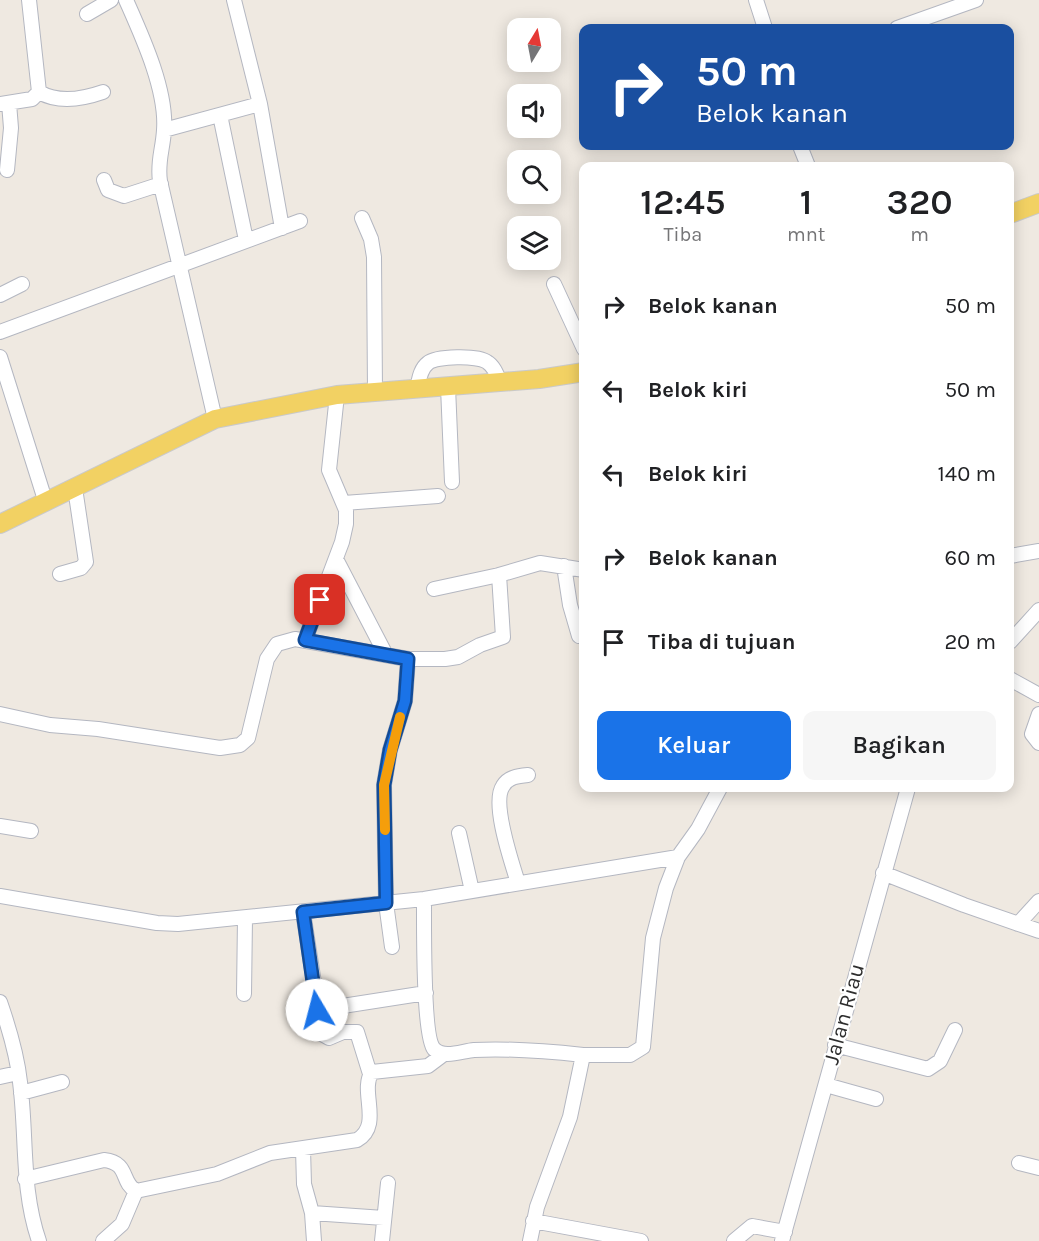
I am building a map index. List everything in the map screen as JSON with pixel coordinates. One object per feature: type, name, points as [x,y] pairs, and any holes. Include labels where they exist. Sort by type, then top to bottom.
[{"type":"main road","points":[[1014,212],[1039,203]]},
{"type":"main road","points":[[0,524],[215,419],[337,395],[448,387],[579,373]]},
{"type":"street","points":[[29,0],[39,92]]},
{"type":"street","points":[[87,14],[111,0]]},
{"type":"street","points":[[126,0],[156,79],[164,130],[158,167],[178,266],[215,419]]},
{"type":"street","points":[[234,0],[260,104],[282,228]]},
{"type":"street","points":[[756,0],[764,24]]},
{"type":"street","points":[[904,24],[937,6],[976,0]]},
{"type":"street","points":[[39,92],[58,98],[86,98],[103,92]]},
{"type":"street","points":[[8,170],[11,128],[4,104],[32,99],[39,92]]},
{"type":"street","points":[[164,130],[260,104]]},
{"type":"street","points":[[220,115],[246,240]]},
{"type":"street","points":[[104,180],[108,190],[123,196],[161,184]]},
{"type":"street","points":[[362,218],[371,239],[374,257],[375,392]]},
{"type":"street","points":[[0,332],[300,221]]},
{"type":"street","points":[[0,295],[22,284]]},
{"type":"street","points":[[554,284],[579,338]]},
{"type":"street","points":[[0,357],[46,503]]},
{"type":"street","points":[[417,389],[421,373],[428,362],[453,358],[471,357],[484,360],[494,369],[500,382]]},
{"type":"street","points":[[448,387],[452,482]]},
{"type":"street","points":[[305,640],[345,533],[344,503],[333,483],[329,463],[337,395]]},
{"type":"street","points":[[60,574],[81,568],[86,562],[75,488]]},
{"type":"street","points":[[344,503],[438,496]]},
{"type":"street","points":[[1014,555],[1039,551]]},
{"type":"street","points":[[336,559],[386,655]]},
{"type":"street","points":[[434,589],[499,575],[534,563],[579,569]]},
{"type":"street","points":[[564,566],[570,605],[579,636]]},
{"type":"street","points":[[0,714],[50,725],[98,729],[220,748],[233,747],[248,738],[267,659],[273,648],[285,641],[305,640],[408,659],[452,658],[480,645],[502,639],[505,631],[499,575]]},
{"type":"street","points":[[1014,638],[1039,610]]},
{"type":"street","points":[[392,947],[386,903],[384,785],[390,750],[405,701],[408,659]]},
{"type":"street","points":[[1014,681],[1039,695]]},
{"type":"street","points":[[1039,714],[1032,734],[1039,743]]},
{"type":"street","points":[[518,883],[506,840],[500,796],[503,785],[510,779],[528,775]]},
{"type":"street","points":[[424,899],[426,993],[431,1043],[434,1049],[444,1054],[517,1048],[583,1055],[630,1055],[643,1047],[653,938],[666,888],[678,857],[698,829],[718,792]]},
{"type":"street","name":"Jalan Riau","points":[[784,1237],[907,792]]},
{"type":"street","points":[[0,826],[31,831]]},
{"type":"street","points":[[459,833],[472,891]]},
{"type":"street","points":[[0,896],[157,923],[178,924],[424,899],[678,857]]},
{"type":"street","points":[[883,873],[1039,931]]},
{"type":"street","points":[[1018,924],[1039,901]]},
{"type":"street","points":[[136,1191],[217,1174],[270,1153],[354,1141],[363,1135],[369,1118],[370,1074],[357,1032],[324,1037],[317,1010],[303,912]]},
{"type":"street","points":[[244,994],[245,918]]},
{"type":"street","points":[[317,1010],[426,993]]},
{"type":"street","points":[[0,1002],[14,1046],[21,1093],[29,1214],[39,1241]]},
{"type":"street","points":[[836,1046],[928,1069],[940,1061],[955,1030]]},
{"type":"street","points":[[370,1074],[377,1070],[428,1066],[444,1054]]},
{"type":"street","points":[[530,1241],[533,1221],[570,1117],[583,1055]]},
{"type":"street","points":[[0,1077],[18,1073]]},
{"type":"street","points":[[21,1093],[62,1082]]},
{"type":"street","points":[[826,1085],[876,1099]]},
{"type":"street","points":[[303,1149],[305,1196],[312,1213],[314,1241]]},
{"type":"street","points":[[25,1179],[104,1160],[115,1162],[123,1170],[130,1186],[136,1191]]},
{"type":"street","points":[[1019,1163],[1039,1168]]},
{"type":"street","points":[[382,1241],[388,1183]]},
{"type":"street","points":[[103,1241],[122,1224],[136,1191]]},
{"type":"street","points":[[312,1213],[384,1218]]},
{"type":"street","points":[[533,1221],[641,1241]]},
{"type":"street","points":[[734,1241],[752,1227],[784,1237]]},
{"type":"slow traffic","points":[[385,830],[384,785],[390,750],[400,717]]},
{"type":"route","points":[[317,1010],[303,912],[386,903],[384,785],[390,750],[405,701],[408,659],[305,640],[320,600]]}]
